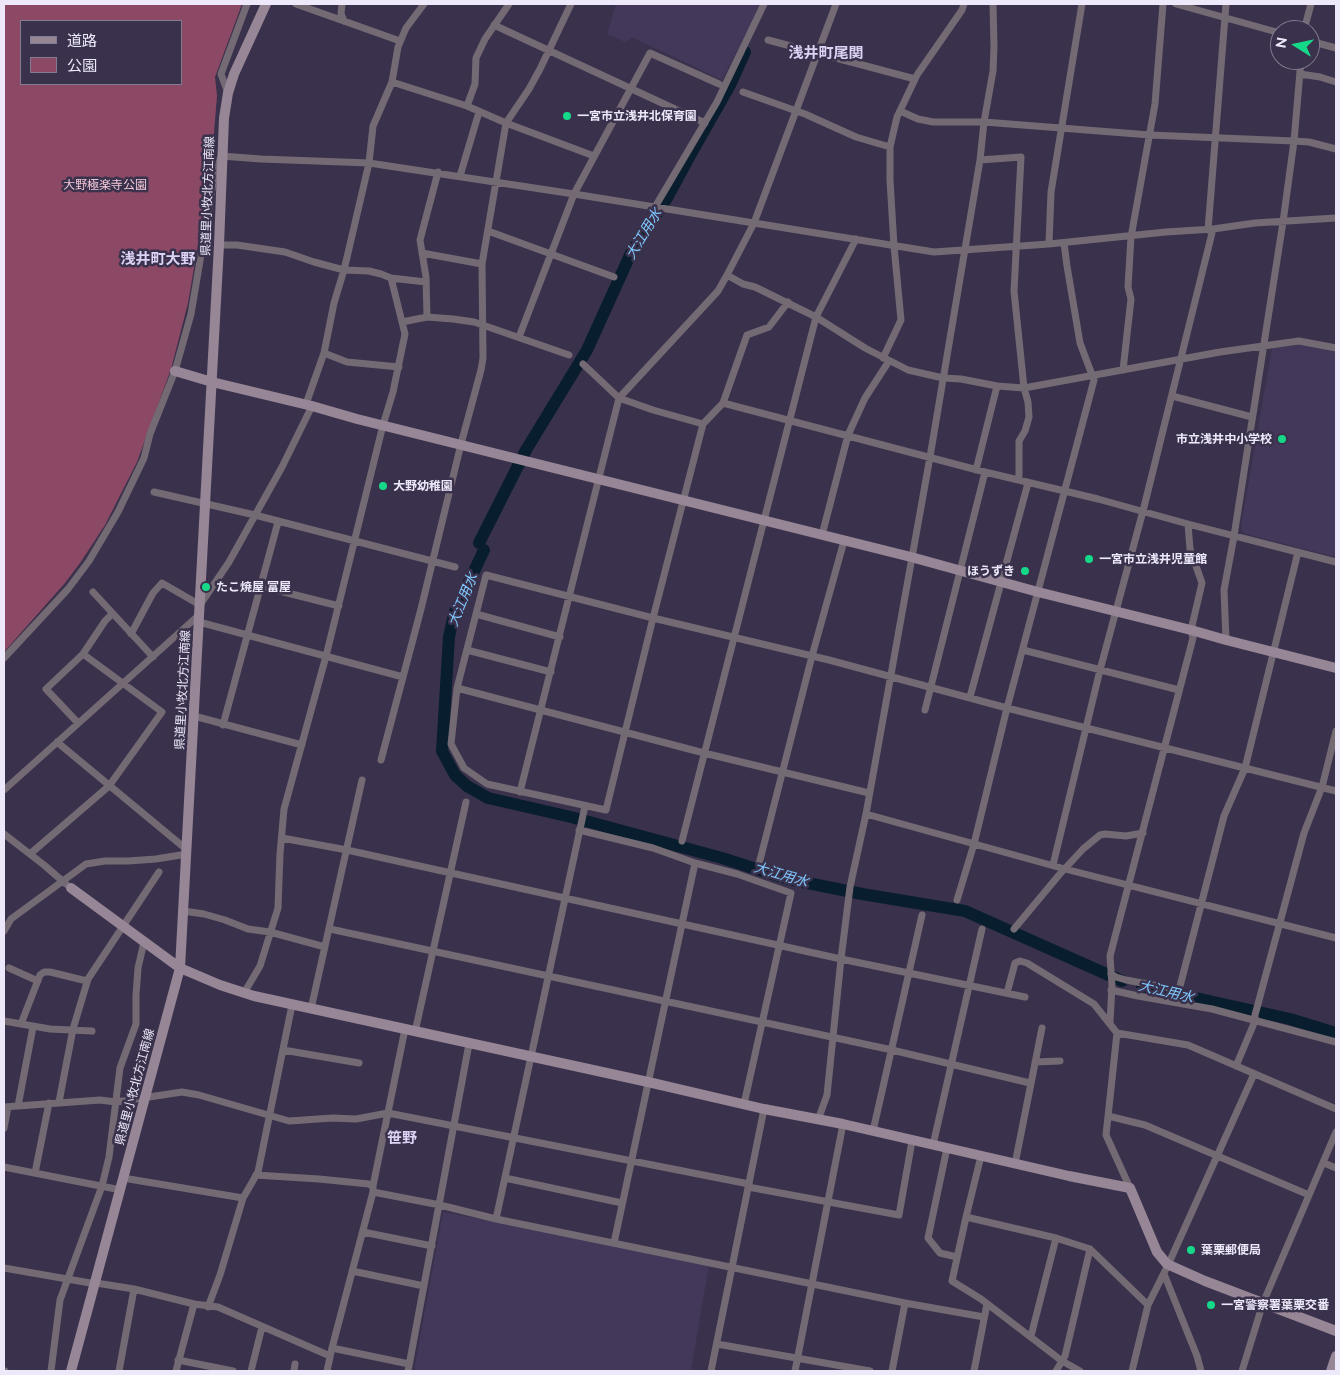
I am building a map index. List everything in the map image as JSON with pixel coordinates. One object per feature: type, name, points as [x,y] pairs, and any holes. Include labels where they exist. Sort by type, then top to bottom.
[{"type":"street","points":[[228,93],[221,74],[247,4]]},
{"type":"street","name":"県道里小牧北方江南線","points":[[72,1371],[180,968],[200,614],[224,118],[228,93],[234,74],[266,4]]},
{"type":"street","points":[[296,4],[400,41]]},
{"type":"street","points":[[342,4],[341,14],[344,21]]},
{"type":"street","points":[[4,790],[200,614],[282,467],[309,405],[324,353],[334,303],[344,270],[369,163],[373,126],[392,82],[400,41],[406,28],[424,4]]},
{"type":"street","points":[[467,106],[475,84],[476,58],[484,39],[509,4]]},
{"type":"street","points":[[381,760],[461,444],[482,370],[484,326],[482,264],[506,123],[529,89],[571,4]]},
{"type":"street","points":[[658,208],[717,102],[764,4]]},
{"type":"street","points":[[520,792],[619,398],[718,290],[727,275],[754,223],[836,4]]},
{"type":"street","points":[[822,535],[848,435],[886,360],[901,320],[894,246],[890,147],[900,111],[915,79],[962,10],[964,4]]},
{"type":"street","points":[[818,1120],[827,1095],[850,891],[866,814],[930,457],[980,160],[984,122],[993,71],[993,4]]},
{"type":"street","points":[[1049,244],[1051,192],[1082,4]]},
{"type":"street","points":[[1123,370],[1131,300],[1128,287],[1128,273],[1131,237],[1155,104],[1163,4]]},
{"type":"street","points":[[1176,4],[1270,30]]},
{"type":"street","points":[[1053,865],[1100,670],[1172,396],[1210,230],[1214,138],[1226,4]]},
{"type":"street","points":[[1307,20],[1311,4]]},
{"type":"street","points":[[494,24],[705,123]]},
{"type":"street","points":[[768,40],[915,79]]},
{"type":"street","points":[[1320,44],[1336,48]]},
{"type":"street","points":[[519,337],[574,194],[650,53],[720,84]]},
{"type":"street","points":[[1226,640],[1224,590],[1283,222],[1294,141],[1300,70]]},
{"type":"street","points":[[1300,74],[1336,82]]},
{"type":"street","points":[[392,82],[467,106],[506,123],[594,156]]},
{"type":"street","points":[[743,92],[796,111],[856,137],[890,147]]},
{"type":"street","points":[[900,111],[918,119],[933,122],[984,122],[1150,135],[1309,142],[1336,149]]},
{"type":"street","points":[[460,176],[479,112]]},
{"type":"street","points":[[4,658],[68,589],[110,527],[144,458],[150,434],[175,370],[195,294],[214,178],[222,156],[369,163],[438,172],[934,252],[1064,243],[1166,232],[1210,230],[1255,223],[1336,218]]},
{"type":"street","points":[[980,160],[1021,157],[1014,291],[1024,388],[1028,402],[1029,417],[1025,431],[1019,441],[1019,480]]},
{"type":"street","points":[[427,317],[426,282],[420,240],[438,172]]},
{"type":"street","points":[[488,231],[614,277]]},
{"type":"street","points":[[682,840],[816,317],[856,239]]},
{"type":"street","points":[[958,900],[1094,380],[1080,343],[1066,266],[1064,243]]},
{"type":"street","points":[[219,245],[237,245],[285,252],[344,270],[369,271],[391,278],[426,282]]},
{"type":"street","points":[[422,253],[482,264]]},
{"type":"street","points":[[727,275],[743,284],[755,287],[788,302],[886,360],[908,370],[943,378],[961,379],[997,386],[1024,388],[1181,359],[1299,341],[1336,348]]},
{"type":"street","points":[[244,993],[260,966],[278,908],[284,810],[339,606],[399,367],[405,334],[391,278]]},
{"type":"street","points":[[788,302],[768,328],[748,335],[723,403],[703,424],[653,618],[606,810],[487,784],[464,768],[451,744],[457,688],[486,575],[653,618],[812,656],[1007,708],[1336,791]]},
{"type":"street","points":[[402,322],[427,317],[452,319],[484,326],[569,355]]},
{"type":"street","points":[[324,353],[348,362],[399,367]]},
{"type":"street","points":[[582,364],[619,398],[703,424]]},
{"type":"street","points":[[175,370],[212,382],[911,557],[1038,592],[1336,668]]},
{"type":"street","points":[[976,470],[997,386]]},
{"type":"street","points":[[1172,396],[1252,417]]},
{"type":"street","points":[[723,403],[789,422],[848,435],[976,470],[1143,511],[1336,562]]},
{"type":"street","points":[[925,710],[985,472]]},
{"type":"street","points":[[970,697],[1028,482]]},
{"type":"street","points":[[154,492],[255,515],[455,567]]},
{"type":"street","points":[[223,725],[278,522]]},
{"type":"street","points":[[1110,1022],[1112,988],[1110,956],[1193,638],[1191,630],[1202,583],[1190,549],[1188,524]]},
{"type":"street","points":[[758,864],[844,540]]},
{"type":"street","points":[[1111,975],[1126,980],[1179,990],[1224,816],[1244,768],[1298,552]]},
{"type":"street","points":[[131,634],[154,593],[162,583],[200,614],[247,635],[403,677]]},
{"type":"street","points":[[260,586],[339,606]]},
{"type":"street","points":[[92,592],[153,657]]},
{"type":"street","points":[[78,722],[46,689],[83,654],[105,621],[112,614]]},
{"type":"street","points":[[476,614],[560,637]]},
{"type":"street","points":[[467,650],[551,672]]},
{"type":"street","points":[[1022,650],[1179,690]]},
{"type":"street","points":[[30,854],[109,786],[162,712],[83,654]]},
{"type":"street","points":[[457,688],[704,753],[869,793]]},
{"type":"street","points":[[194,716],[302,745]]},
{"type":"street","points":[[1236,1066],[1256,1014],[1304,833],[1322,787],[1336,731]]},
{"type":"street","points":[[58,742],[186,851]]},
{"type":"street","points":[[311,1009],[362,780]]},
{"type":"street","points":[[327,1371],[363,1232],[388,1113],[433,952],[466,802]]},
{"type":"street","points":[[496,1219],[585,806]]},
{"type":"street","points":[[866,814],[1065,869],[1336,938]]},
{"type":"street","points":[[581,823],[695,863],[737,874],[791,893],[744,1104]]},
{"type":"street","points":[[1014,928],[1083,849],[1100,835],[1126,836],[1143,833]]},
{"type":"street","points":[[4,834],[67,885],[180,968],[244,993],[764,1109],[842,1124],[1015,1164],[1130,1188]]},
{"type":"street","points":[[282,838],[347,850],[1025,997]]},
{"type":"street","points":[[4,931],[11,919],[46,893],[67,885],[86,864],[94,862],[140,861],[186,851]]},
{"type":"street","points":[[614,1243],[695,863]]},
{"type":"street","points":[[59,1102],[73,1029],[87,981],[159,872]]},
{"type":"street","points":[[183,911],[204,914],[248,929],[270,932],[325,947]]},
{"type":"street","points":[[873,1131],[892,1050],[907,972],[922,915]]},
{"type":"street","points":[[330,929],[892,1050],[1030,1083]]},
{"type":"street","points":[[933,1145],[982,929]]},
{"type":"street","points":[[51,1371],[60,1300],[102,1186],[109,1156],[120,1068],[136,1024],[138,968],[144,942]]},
{"type":"street","points":[[1007,993],[1015,963],[1020,960],[1094,1004],[1118,1033],[1106,1135],[1166,1269],[1201,1371]]},
{"type":"street","points":[[9,968],[38,981]]},
{"type":"street","points":[[21,1024],[38,981],[44,972],[87,981]]},
{"type":"street","points":[[1112,988],[1138,996],[1212,1009],[1256,1014],[1336,1042]]},
{"type":"street","points":[[208,1307],[220,1275],[243,1198],[256,1175],[271,1115],[292,1005]]},
{"type":"street","points":[[4,1021],[50,1029],[92,1031]]},
{"type":"street","points":[[18,1106],[34,1026]]},
{"type":"street","points":[[1015,1164],[1042,1028]]},
{"type":"street","points":[[1118,1033],[1188,1045],[1336,1109]]},
{"type":"street","points":[[4,1268],[67,1280],[134,1289],[208,1307],[218,1307],[331,1352],[408,1368],[469,1044]]},
{"type":"street","points":[[283,1050],[359,1063]]},
{"type":"street","points":[[1035,1062],[1060,1062]]},
{"type":"street","points":[[1132,1371],[1148,1305],[1254,1074]]},
{"type":"street","points":[[4,1128],[6,1107],[100,1100],[116,1102],[182,1092],[289,1120],[333,1118],[356,1120],[388,1113],[898,1215],[912,1141]]},
{"type":"street","points":[[36,1173],[49,1103]]},
{"type":"street","points":[[711,1371],[764,1109]]},
{"type":"street","points":[[1108,1116],[1145,1125],[1310,1195]]},
{"type":"street","points":[[794,1371],[842,1124]]},
{"type":"street","points":[[1242,1371],[1263,1303],[1336,1132]]},
{"type":"street","points":[[947,1148],[928,1238],[940,1253],[957,1257]]},
{"type":"street","points":[[981,1156],[952,1281],[1032,1336],[1062,1361],[1080,1371]]},
{"type":"street","points":[[1324,1163],[1336,1168]]},
{"type":"street","points":[[4,1167],[120,1190]]},
{"type":"street","points":[[256,1175],[369,1184],[373,1189],[496,1219],[984,1318]]},
{"type":"street","points":[[124,1178],[243,1198]]},
{"type":"street","points":[[505,1178],[622,1203]]},
{"type":"street","points":[[966,1217],[1056,1238],[1090,1249],[1148,1305]]},
{"type":"street","points":[[363,1232],[432,1246]]},
{"type":"street","points":[[1032,1336],[1056,1238]]},
{"type":"street","points":[[1056,1371],[1062,1361],[1090,1249]]},
{"type":"street","points":[[1166,1269],[1336,1331]]},
{"type":"street","points":[[352,1271],[424,1286]]},
{"type":"street","points":[[119,1371],[134,1289]]},
{"type":"street","points":[[892,1371],[905,1303]]},
{"type":"street","points":[[176,1371],[194,1304]]},
{"type":"street","points":[[974,1371],[987,1304]]},
{"type":"street","points":[[251,1371],[262,1326]]},
{"type":"street","points":[[717,1344],[870,1371]]},
{"type":"street","points":[[1331,1371],[1336,1356]]},
{"type":"street","points":[[178,1360],[233,1371]]},
{"type":"shaded area","points":[[616,4],[761,4],[722,80],[632,37],[625,42],[607,34]]},
{"type":"shaded area","points":[[1302,345],[1336,352],[1336,557],[1246,534],[1242,531],[1241,526],[1272,348]]},
{"type":"shaded area","points":[[443,1212],[709,1264],[691,1371],[414,1371]]},
{"type":"green space","name":"大野極楽寺公園","points":[[4,4],[242,4],[215,77],[217,96],[211,168],[188,303],[171,369],[137,462],[105,525],[65,583],[4,652]]},
{"type":"waterway","name":"大江用水","points":[[479,543],[526,450],[587,350],[631,253],[667,198],[730,85],[745,52]]},
{"type":"waterway","name":"大江用水","points":[[484,550],[454,614],[449,637],[442,751],[455,775],[467,786],[488,798],[571,817],[722,858],[788,879],[862,894],[965,911],[1122,981]]},
{"type":"waterway","name":"大江用水","points":[[1142,986],[1290,1019],[1336,1033]]},
{"type":"place","name":"一宮市立浅井北保育園","points":[[567,116]]},
{"type":"place","name":"市立浅井中小学校","points":[[1282,439]]},
{"type":"place","name":"大野幼稚園","points":[[383,486]]},
{"type":"place","name":"一宮市立浅井児童館","points":[[1089,559]]},
{"type":"place","name":"ほうずき","points":[[1025,571]]},
{"type":"place","name":"たこ焼屋 富屋","points":[[206,587]]},
{"type":"place","name":"葉栗郵便局","points":[[1191,1250]]},
{"type":"place","name":"一宮警察署葉栗交番","points":[[1211,1305]]},
{"type":"district","name":"浅井町尾関","points":[[826,53]]},
{"type":"district","name":"浅井町大野","points":[[158,259]]},
{"type":"district","name":"笹野","points":[[402,1138]]}]
